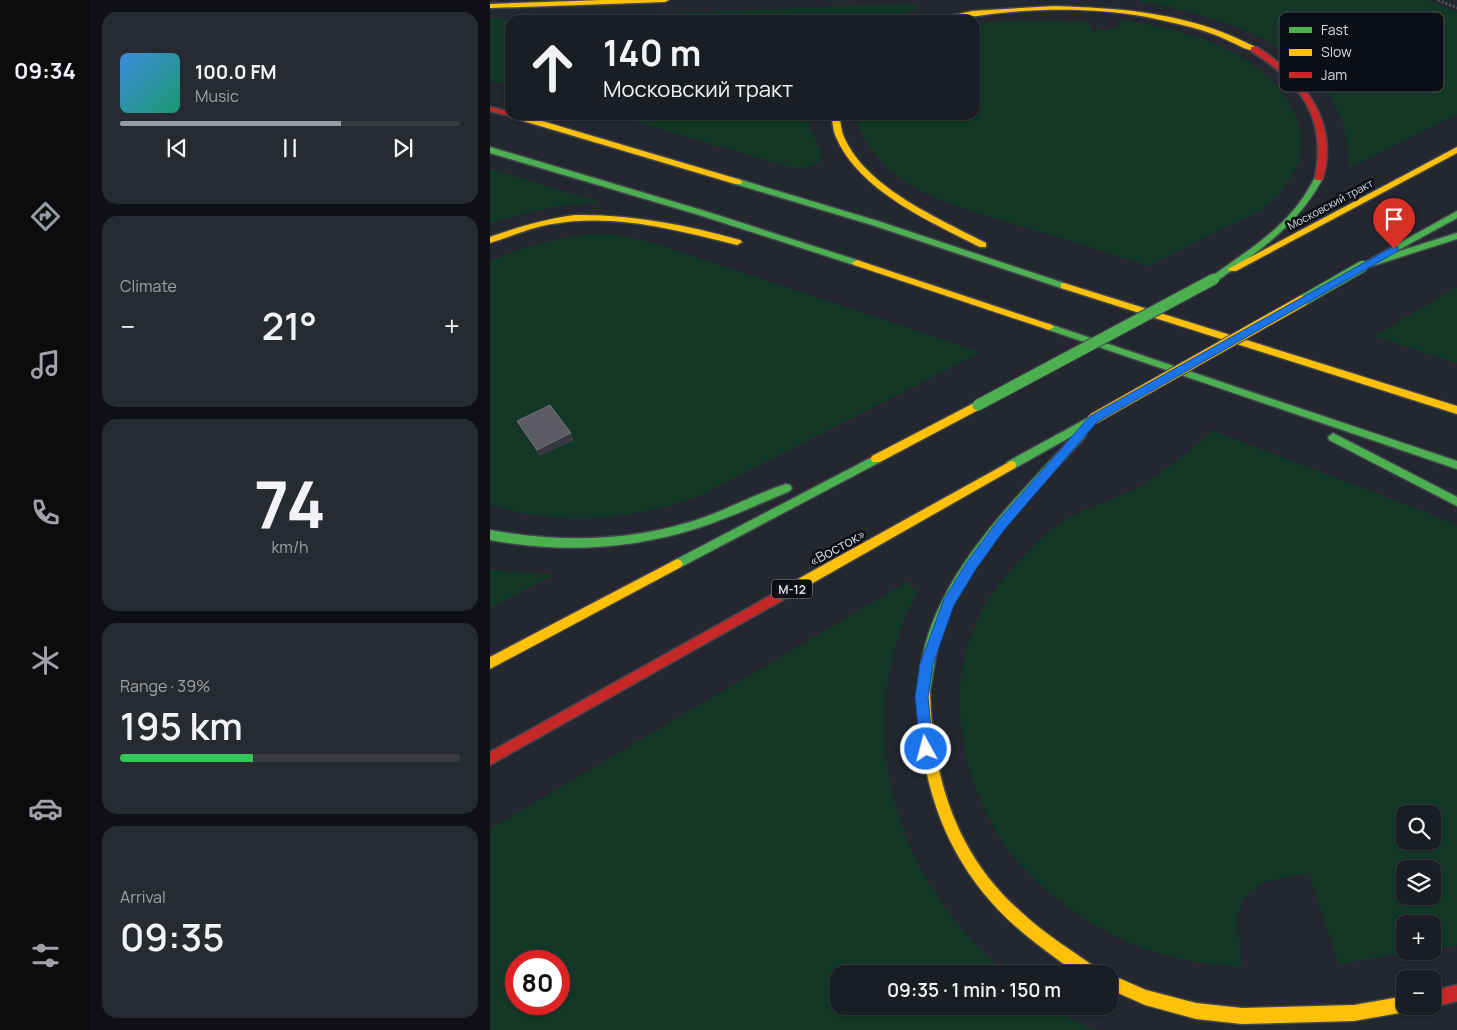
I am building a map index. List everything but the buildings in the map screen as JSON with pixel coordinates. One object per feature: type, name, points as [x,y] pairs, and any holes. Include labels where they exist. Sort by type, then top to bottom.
[{"type":"main road","points":[[490,6],[664,0]]},
{"type":"main road","points":[[955,15],[1004,10],[1096,8],[1161,15],[1210,29],[1234,39],[1259,52],[1279,67]]},
{"type":"main road","points":[[490,663],[1214,279],[1288,221],[1301,209],[1314,188],[1323,162],[1324,147],[1322,130],[1315,112],[1303,92]]},
{"type":"main road","points":[[490,109],[505,113]]},
{"type":"main road","points":[[528,120],[875,223],[1050,282],[1457,410]]},
{"type":"main road","points":[[836,120],[838,132],[851,156],[900,199],[1050,282]]},
{"type":"main road","points":[[490,150],[702,213],[974,301],[1457,464]]},
{"type":"main road","name":"Московский тракт","points":[[1214,279],[1457,150]]},
{"type":"main road","points":[[1363,266],[1457,214]]},
{"type":"main road","points":[[490,240],[546,222],[579,218],[611,218],[642,220],[752,246]]},
{"type":"main road","points":[[1363,266],[1457,236]]},
{"type":"main road","points":[[810,260],[974,301]]},
{"type":"main road","name":"«Восток»","points":[[490,760],[1363,266]]},
{"type":"main road","points":[[1256,397],[1457,502]]},
{"type":"main road","points":[[844,462],[978,404]]},
{"type":"main road","points":[[1079,965],[1044,942],[1003,904],[971,864],[947,822],[931,778],[923,735],[922,697],[927,664],[948,603],[1000,526],[1094,419]]},
{"type":"main road","points":[[490,535],[545,545],[629,541],[697,524],[800,482]]},
{"type":"main road","points":[[1118,985],[1145,997],[1196,1012],[1242,1016],[1354,1013],[1396,1006]]},
{"type":"main road","points":[[1441,997],[1457,993]]},
{"type":"path","points":[[1438,0],[1457,8]]},
{"type":"green space","points":[[1137,0],[1427,0],[1457,12],[1457,114],[1348,169],[1347,139],[1338,112],[1326,92],[1444,92],[1444,12],[1279,12],[1279,49],[1258,36],[1231,25],[1178,9]]},
{"type":"green space","points":[[904,4],[915,4],[918,7],[900,15],[624,15]]},
{"type":"green space","points":[[490,18],[505,18],[505,84],[490,80]]},
{"type":"green space","points":[[1119,20],[1145,24],[1199,37],[1226,48],[1250,62],[1271,80],[1288,101],[1301,135],[1301,152],[1291,177],[1286,185],[1261,210],[1149,266],[974,212],[925,193],[904,181],[877,157],[859,126],[858,120],[980,120],[980,23],[1018,21],[1090,22],[1091,31],[1117,28]]},
{"type":"green space","points":[[630,120],[809,120],[823,157],[814,165],[793,168]]},
{"type":"green space","points":[[490,169],[600,202],[547,208],[490,223]]},
{"type":"green space","points":[[591,234],[615,234],[658,244],[981,352],[702,495],[676,504],[623,515],[597,518],[570,518],[516,512],[490,504],[490,261],[539,244]]},
{"type":"green space","points":[[1457,287],[1457,363],[1375,336]]},
{"type":"green space","points":[[1211,430],[1431,514],[1457,526],[1457,945],[1441,948],[1441,915],[1396,915],[1396,954],[1339,964],[1309,873],[1263,882],[1244,898],[1237,919],[1242,968],[1184,959],[1141,948],[1110,934],[1078,914],[1033,878],[1008,850],[998,835],[984,808],[973,779],[960,719],[960,689],[965,659],[973,630],[987,603],[1005,577],[1053,529],[1081,512],[1151,480],[1208,436]]},
{"type":"green space","points":[[490,570],[554,575],[490,608]]},
{"type":"green space","points":[[909,581],[917,593],[901,628],[891,666],[885,704],[885,742],[890,780],[899,817],[913,853],[932,887],[966,933],[997,965],[830,965],[830,1015],[1065,1015],[1093,1030],[490,1030],[490,829]]},
{"type":"traffic: fast","points":[[490,150],[702,213],[857,263]]},
{"type":"traffic: fast","points":[[1214,279],[1287,223],[1310,194],[1319,178]]},
{"type":"traffic: fast","points":[[738,182],[875,223],[1064,286]]},
{"type":"traffic: fast","points":[[1363,266],[1457,214]]},
{"type":"traffic: fast","points":[[1363,266],[1457,236]]},
{"type":"traffic: fast","points":[[1302,301],[1363,266]]},
{"type":"traffic: fast","points":[[978,405],[1214,279]]},
{"type":"traffic: fast","points":[[1049,327],[1457,465]]},
{"type":"traffic: fast","points":[[1011,465],[1093,419]]},
{"type":"traffic: fast","points":[[924,692],[929,654],[941,618],[958,583],[1004,520],[1081,434]]},
{"type":"traffic: fast","points":[[1333,437],[1457,502]]},
{"type":"traffic: fast","points":[[677,564],[876,459]]},
{"type":"traffic: fast","points":[[490,535],[516,540],[568,544],[620,541],[646,537],[709,520],[786,488]]},
{"type":"traffic: slow","points":[[490,6],[665,0]]},
{"type":"traffic: slow","points":[[966,15],[1013,9],[1098,9],[1182,22],[1220,33],[1254,49]]},
{"type":"traffic: slow","points":[[530,120],[738,182]]},
{"type":"traffic: slow","points":[[836,120],[840,138],[851,156],[865,172],[902,201],[983,245]]},
{"type":"traffic: slow","points":[[1233,269],[1457,150]]},
{"type":"traffic: slow","points":[[490,240],[552,221],[575,218],[599,218],[645,222],[737,242]]},
{"type":"traffic: slow","points":[[857,263],[1049,327]]},
{"type":"traffic: slow","points":[[1064,286],[1457,410]]},
{"type":"traffic: slow","points":[[1093,419],[1302,301]]},
{"type":"traffic: slow","points":[[876,459],[978,405]]},
{"type":"traffic: slow","points":[[793,588],[1011,465]]},
{"type":"traffic: slow","points":[[490,663],[677,564]]},
{"type":"traffic: slow","points":[[924,692],[928,751],[934,779],[942,806],[953,832],[967,857],[983,881],[1012,914],[1046,942],[1080,965]]},
{"type":"traffic: slow","points":[[1118,985],[1145,997],[1196,1011],[1242,1016],[1354,1013],[1396,1006]]},
{"type":"traffic: jam","points":[[1254,49],[1279,66]]},
{"type":"traffic: jam","points":[[1302,92],[1318,120],[1322,139],[1323,158],[1319,178]]},
{"type":"traffic: jam","points":[[490,109],[505,113]]},
{"type":"traffic: jam","points":[[490,759],[793,588]]},
{"type":"traffic: jam","points":[[1441,997],[1457,993]]},
{"type":"route","points":[[926,749],[923,735],[922,697],[927,664],[948,603],[1000,526],[1094,419],[1394,249]]}]
